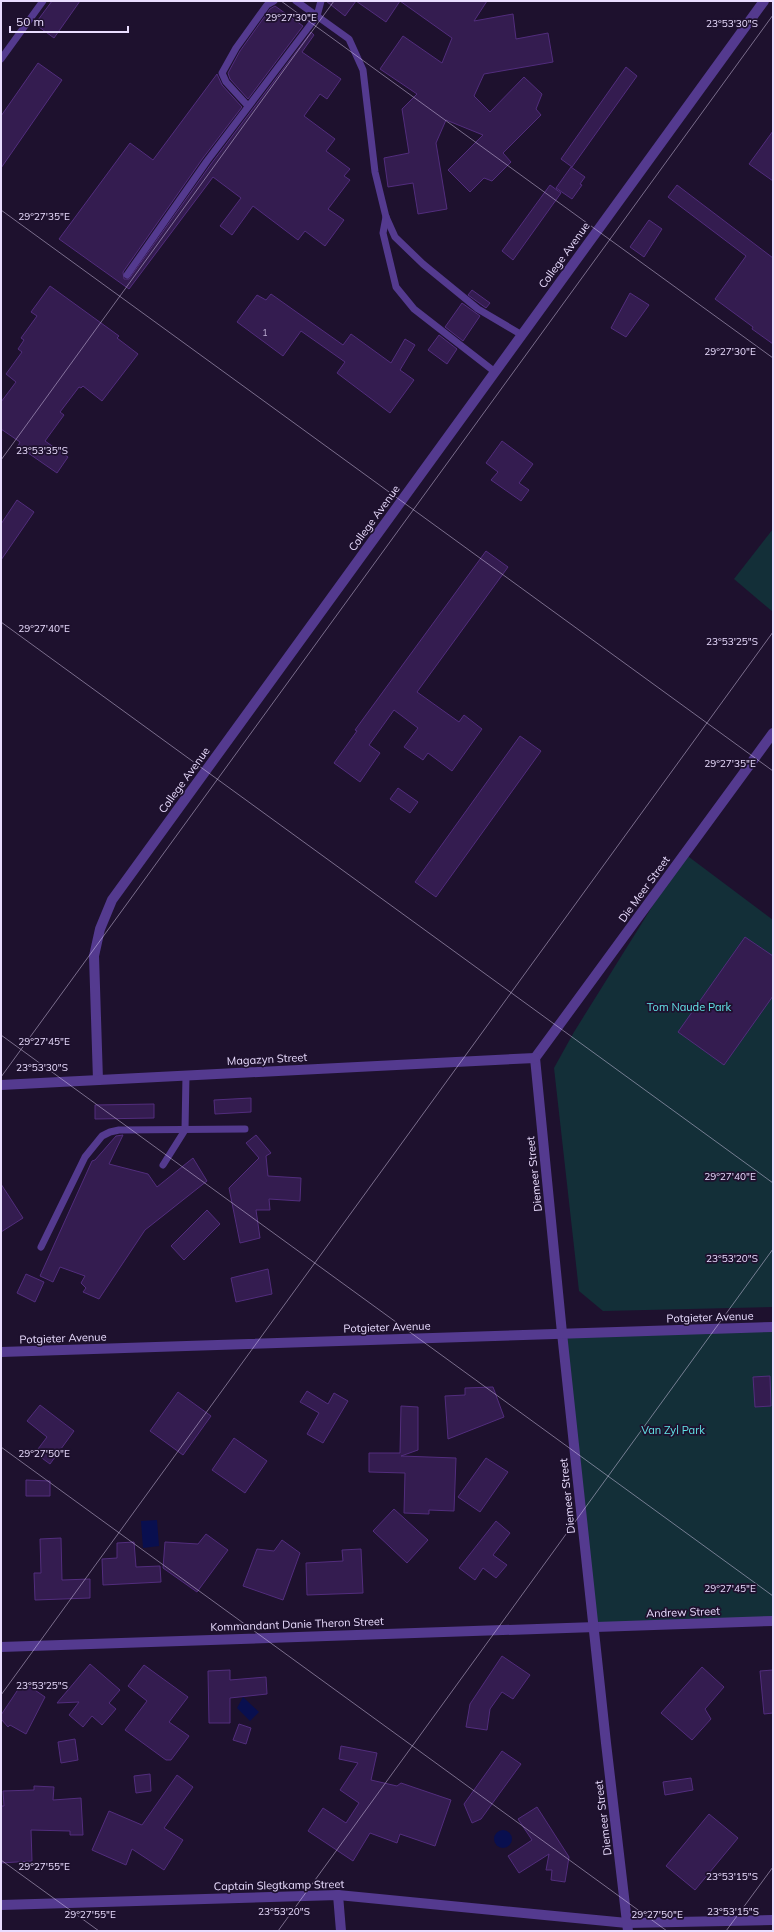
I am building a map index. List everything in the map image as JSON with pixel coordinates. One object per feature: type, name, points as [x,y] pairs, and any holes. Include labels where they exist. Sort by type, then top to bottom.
[{"type":"street","name":"College Avenue","points":[[98,1080],[94,956],[100,928],[112,900],[764,1]]},
{"type":"street","name":"Die Meer Street","points":[[535,1058],[773,733]]},
{"type":"street","name":"Magazyn Street","points":[[1,1085],[535,1058]]},
{"type":"street","name":"Diemeer Street","points":[[535,1058],[593,1626],[628,1927]]},
{"type":"street","name":"Potgieter Avenue","points":[[1,1352],[773,1327]]},
{"type":"street","name":"Andrew Street","points":[[593,1626],[773,1621]]},
{"type":"street","name":"Kommandant Danie Theron Street","points":[[1,1647],[593,1626]]},
{"type":"street","name":"Captain Slegtkamp Street","points":[[1,1905],[338,1895],[628,1927],[773,1920]]},
{"type":"street","points":[[338,1895],[342,1931]]},
{"type":"lane","points":[[1,59],[43,1]]},
{"type":"lane","points":[[248,106],[226,82],[222,73],[236,48],[267,5],[274,1]]},
{"type":"lane","points":[[296,1],[349,39],[363,70],[374,172],[386,217],[395,237],[423,264],[478,308],[522,334]]},
{"type":"lane","points":[[127,275],[207,161],[317,16],[321,1]]},
{"type":"lane","points":[[386,217],[383,233],[396,288],[414,309],[495,372]]},
{"type":"lane","points":[[163,1165],[185,1130],[186,1075]]},
{"type":"lane","points":[[41,1247],[85,1156],[102,1136],[119,1130],[245,1129]]},
{"type":"green space","points":[[773,529],[773,612],[734,579]]},
{"type":"green space","name":"Tom Naude Park","points":[[685,854],[773,920],[773,1307],[603,1311],[579,1291],[554,1068],[574,1032]]},
{"type":"green space","name":"Van Zyl Park","points":[[773,1327],[773,1620],[593,1626],[562,1333]]},
{"type":"shaded area","points":[[157,1520],[159,1546],[143,1548],[141,1521]]},
{"type":"shaded area","points":[[243,1697],[259,1712],[250,1721],[237,1708]]},
{"type":"shaded area","points":[[503,1830],[509,1833],[512,1839],[509,1845],[503,1848],[497,1845],[494,1839],[497,1833]]},
{"type":"building","points":[[52,1],[80,1],[54,38],[35,24]]},
{"type":"building","points":[[326,1],[356,1],[345,16]]},
{"type":"building","points":[[356,1],[400,1],[386,22]]},
{"type":"building","points":[[400,1],[487,1],[474,21],[513,14],[516,39],[548,33],[553,62],[484,74],[474,96],[490,112],[524,77],[542,94],[536,109],[541,115],[503,153],[511,162],[492,181],[484,178],[470,192],[448,170],[483,135],[446,120],[436,143],[447,209],[418,214],[413,183],[388,187],[384,158],[409,153],[402,109],[417,94],[380,69],[403,36],[442,63],[452,38]]},
{"type":"building","points":[[275,6],[303,26],[248,99],[230,79],[228,73],[240,51],[270,9]]},
{"type":"building","points":[[311,32],[314,35],[302,52],[341,79],[327,99],[320,94],[304,116],[335,139],[326,151],[350,169],[344,176],[350,180],[328,209],[344,220],[325,246],[305,231],[298,240],[253,206],[232,235],[220,226],[241,198],[213,177],[129,289],[59,239],[130,143],[153,160],[217,74],[222,85],[242,107],[203,158],[123,272],[124,279],[129,279],[211,164]]},
{"type":"building","points":[[38,63],[62,80],[1,168],[1,116]]},
{"type":"building","points":[[626,67],[637,76],[572,167],[561,159]]},
{"type":"building","points":[[773,131],[773,181],[749,164]]},
{"type":"building","points":[[571,167],[585,177],[580,184],[582,185],[572,199],[556,188]]},
{"type":"building","points":[[550,185],[561,193],[513,260],[502,251]]},
{"type":"building","points":[[677,185],[773,258],[773,344],[715,299],[746,256],[668,197]]},
{"type":"building","points":[[649,220],[662,229],[644,257],[630,247]]},
{"type":"building","points":[[50,286],[119,336],[117,338],[138,354],[102,401],[83,386],[81,388],[79,387],[60,412],[64,415],[45,441],[68,457],[57,473],[18,446],[20,442],[1,429],[1,402],[16,382],[6,374],[22,352],[18,349],[24,340],[21,338],[37,316],[31,312]]},
{"type":"building","points":[[472,290],[490,303],[486,308],[468,295]]},
{"type":"building","points":[[630,293],[649,305],[626,337],[611,328]]},
{"type":"building","points":[[271,294],[343,345],[351,334],[391,363],[405,339],[415,345],[400,370],[414,380],[390,413],[337,373],[345,362],[301,331],[283,356],[237,322],[257,295],[266,300]]},
{"type":"building","points":[[462,303],[480,316],[463,341],[445,327]]},
{"type":"building","points":[[439,335],[457,349],[447,364],[428,350]]},
{"type":"building","points":[[502,441],[533,464],[519,483],[529,490],[521,501],[491,480],[498,472],[486,463]]},
{"type":"building","points":[[17,500],[34,512],[1,560],[1,524]]},
{"type":"building","points":[[486,551],[508,567],[417,692],[459,722],[464,715],[482,729],[452,771],[428,753],[423,760],[404,747],[418,728],[394,710],[369,745],[380,753],[360,782],[334,763],[357,731],[355,730]]},
{"type":"building","points":[[520,736],[541,751],[436,897],[415,882]]},
{"type":"building","points":[[398,788],[418,802],[410,813],[390,799]]},
{"type":"building","points":[[745,937],[773,956],[773,996],[724,1065],[678,1032]]},
{"type":"building","points":[[251,1098],[251,1112],[215,1114],[214,1100]]},
{"type":"building","points":[[154,1104],[154,1118],[95,1119],[95,1105]]},
{"type":"building","points":[[123,1135],[109,1164],[148,1174],[157,1187],[193,1158],[207,1181],[145,1230],[99,1299],[83,1292],[86,1288],[81,1283],[85,1276],[60,1267],[53,1282],[40,1276],[92,1161],[95,1160],[116,1136]]},
{"type":"building","points":[[256,1135],[271,1153],[266,1156],[268,1176],[301,1178],[300,1201],[269,1199],[270,1210],[256,1210],[260,1238],[240,1243],[229,1188],[259,1158],[246,1143]]},
{"type":"building","points":[[1,1184],[23,1218],[1,1232]]},
{"type":"building","points":[[207,1210],[220,1224],[184,1260],[171,1246]]},
{"type":"building","points":[[268,1269],[272,1294],[236,1302],[231,1278]]},
{"type":"building","points":[[26,1274],[44,1282],[35,1302],[17,1293]]},
{"type":"building","points":[[770,1376],[771,1406],[755,1407],[753,1377]]},
{"type":"building","points":[[493,1387],[504,1417],[448,1439],[445,1396],[465,1395],[465,1388]]},
{"type":"building","points":[[307,1391],[328,1404],[334,1393],[348,1401],[323,1443],[307,1434],[319,1413],[300,1402]]},
{"type":"building","points":[[178,1392],[211,1416],[183,1455],[150,1431]]},
{"type":"building","points":[[40,1405],[74,1431],[50,1464],[35,1453],[47,1437],[27,1421]]},
{"type":"building","points":[[401,1406],[418,1407],[418,1450],[401,1456],[456,1458],[454,1511],[429,1510],[429,1514],[404,1513],[405,1473],[369,1472],[369,1453],[400,1453]]},
{"type":"building","points":[[234,1438],[267,1461],[245,1493],[212,1470]]},
{"type":"building","points":[[486,1458],[508,1472],[480,1512],[458,1497]]},
{"type":"building","points":[[26,1480],[50,1481],[50,1496],[26,1496]]},
{"type":"building","points":[[394,1509],[428,1540],[407,1563],[373,1531]]},
{"type":"building","points":[[496,1521],[510,1533],[493,1555],[507,1565],[496,1578],[483,1568],[475,1580],[459,1568]]},
{"type":"building","points":[[206,1534],[228,1550],[197,1592],[163,1568],[165,1542],[198,1544]]},
{"type":"building","points":[[61,1538],[62,1580],[90,1579],[90,1598],[35,1600],[34,1573],[41,1573],[40,1539]]},
{"type":"building","points":[[282,1540],[300,1553],[283,1600],[243,1586],[257,1549],[274,1551]]},
{"type":"building","points":[[134,1542],[136,1567],[160,1566],[161,1582],[103,1585],[102,1559],[117,1558],[117,1543]]},
{"type":"building","points":[[361,1549],[363,1593],[307,1595],[306,1563],[343,1561],[342,1550]]},
{"type":"building","points":[[502,1656],[530,1675],[513,1699],[502,1692],[490,1709],[487,1730],[466,1727],[470,1704]]},
{"type":"building","points":[[90,1664],[120,1690],[109,1703],[116,1709],[102,1725],[92,1716],[83,1727],[69,1715],[79,1702],[57,1703]]},
{"type":"building","points":[[144,1665],[188,1697],[169,1722],[189,1736],[171,1760],[166,1760],[125,1730],[147,1701],[128,1686]]},
{"type":"building","points":[[702,1667],[724,1687],[705,1709],[711,1719],[692,1740],[661,1713]]},
{"type":"building","points":[[230,1670],[230,1680],[266,1677],[267,1694],[230,1698],[230,1723],[209,1723],[208,1671]]},
{"type":"building","points":[[773,1670],[773,1713],[764,1714],[760,1671]]},
{"type":"building","points":[[23,1682],[45,1697],[26,1734],[10,1725],[8,1727],[1,1719],[1,1715]]},
{"type":"building","points":[[239,1724],[251,1728],[246,1744],[233,1740]]},
{"type":"building","points":[[75,1739],[78,1760],[61,1763],[58,1742]]},
{"type":"building","points":[[341,1746],[377,1753],[371,1780],[397,1786],[401,1783],[451,1800],[435,1846],[400,1834],[397,1843],[370,1833],[353,1861],[308,1831],[323,1808],[346,1823],[359,1803],[340,1790],[358,1763],[339,1759]]},
{"type":"building","points":[[502,1751],[521,1764],[481,1819],[472,1823],[464,1804]]},
{"type":"building","points":[[150,1774],[151,1791],[136,1793],[134,1776]]},
{"type":"building","points":[[177,1775],[193,1787],[164,1828],[183,1840],[164,1870],[132,1849],[126,1865],[92,1850],[109,1811],[142,1825]]},
{"type":"building","points":[[691,1778],[693,1790],[665,1795],[663,1782]]},
{"type":"building","points":[[34,1786],[54,1787],[53,1800],[81,1798],[83,1835],[70,1835],[70,1831],[31,1830],[32,1861],[1,1863],[1,1806],[4,1806],[3,1791],[34,1790]]},
{"type":"building","points":[[537,1807],[569,1857],[565,1882],[551,1880],[552,1870],[546,1870],[549,1854],[519,1873],[508,1856],[532,1840],[518,1819]]},
{"type":"building","points":[[709,1814],[738,1838],[695,1890],[666,1866]]}]
